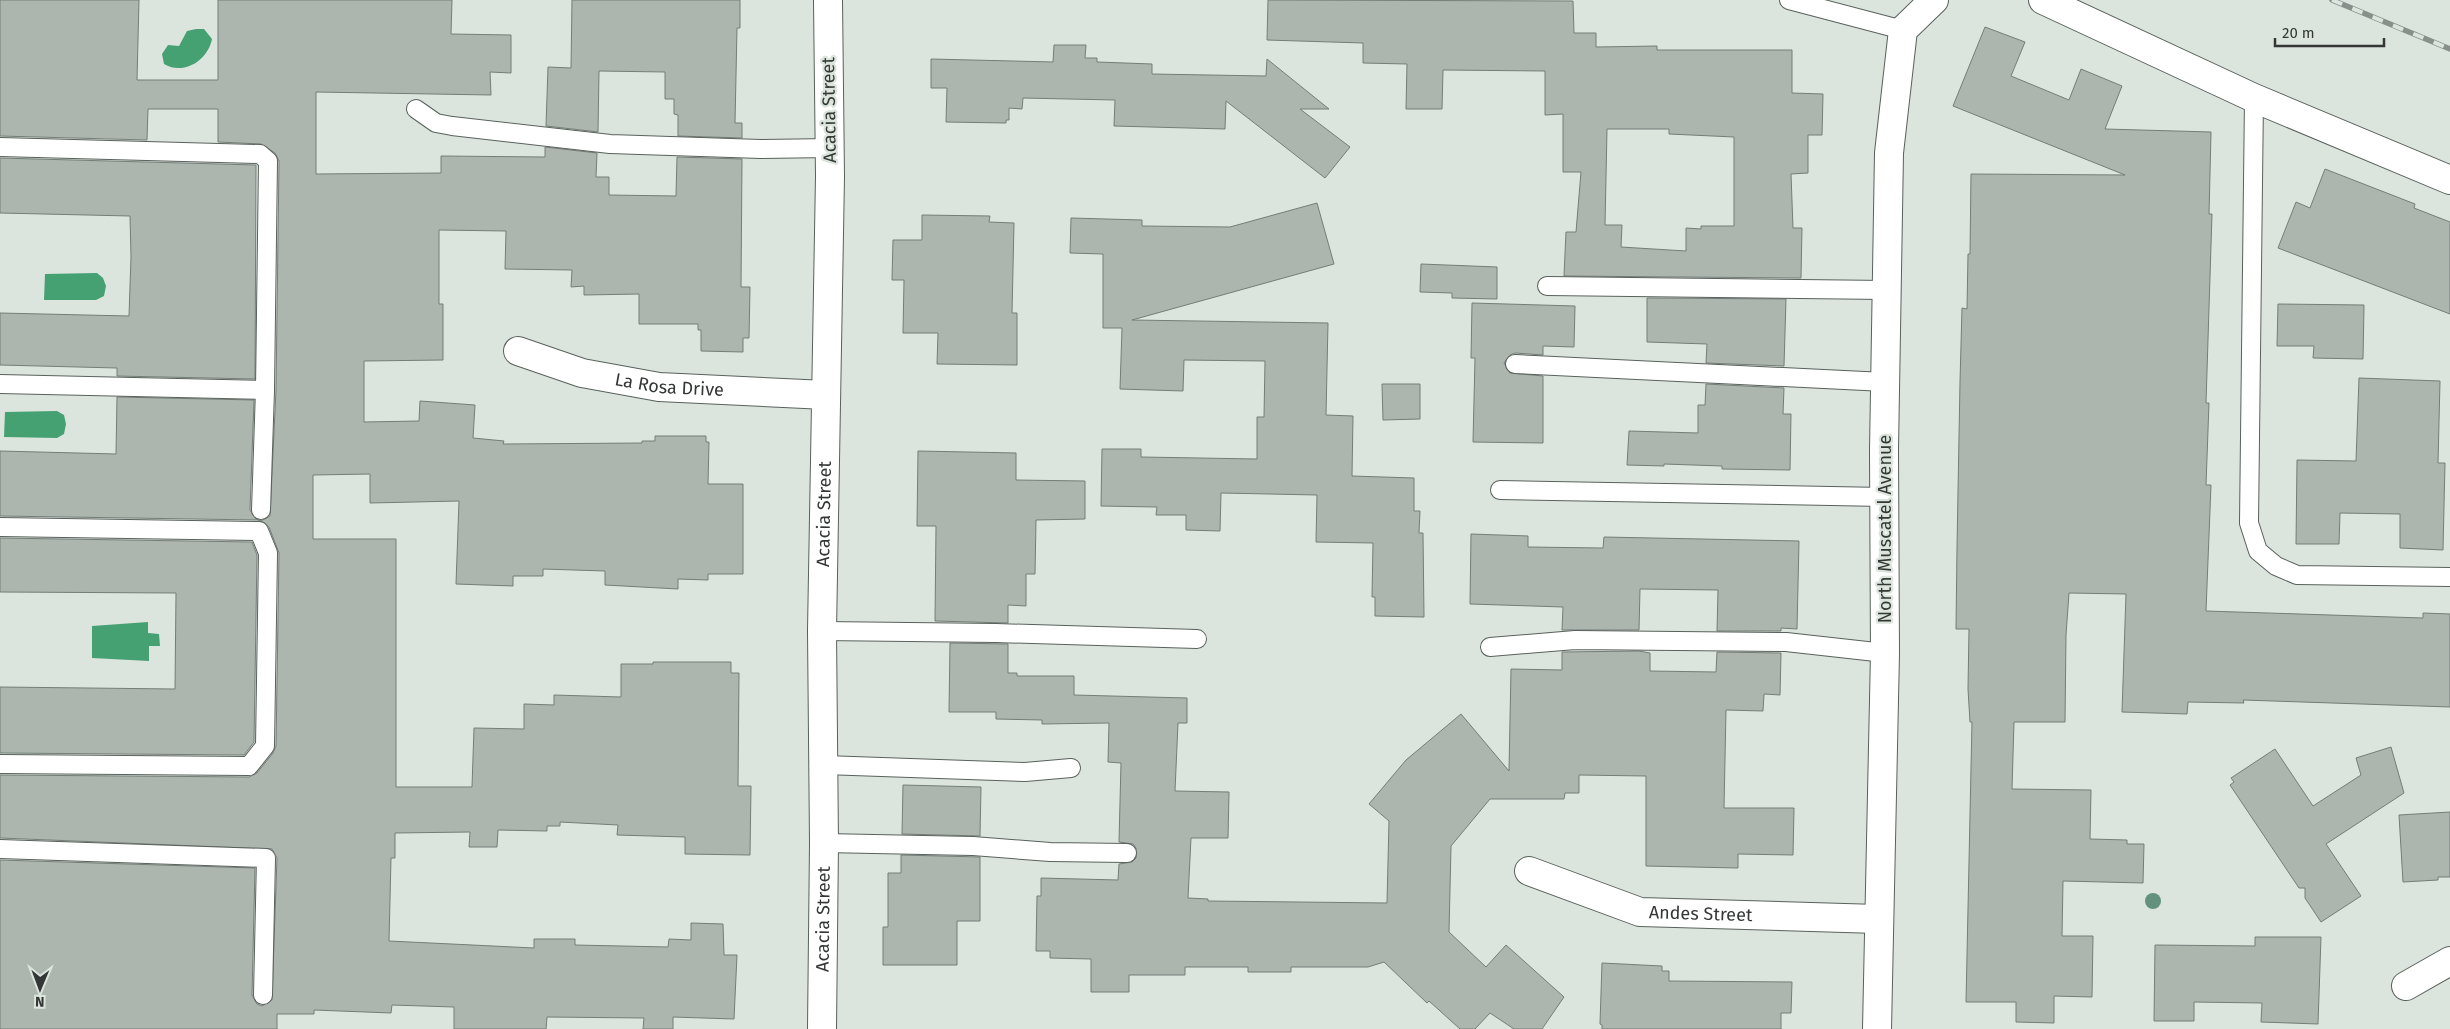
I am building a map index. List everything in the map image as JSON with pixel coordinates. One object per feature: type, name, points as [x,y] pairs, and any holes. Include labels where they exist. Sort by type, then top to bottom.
[{"type":"street","name":"Acacia Street","points":[[822,1029],[824,765],[822,632],[830,148],[828,0]]},
{"type":"street","points":[[1903,30],[1934,0]]},
{"type":"street","points":[[2043,0],[2254,98],[2450,180]]},
{"type":"street","name":"North Muscatel Avenue","points":[[1877,1029],[1885,653],[1884,497],[1889,153],[1903,30]]},
{"type":"street","name":"La Rosa Drive","points":[[518,351],[582,373],[659,387],[826,394]]},
{"type":"street","name":"Andes Street","points":[[1529,871],[1640,912],[1878,919]]},
{"type":"street","points":[[2406,986],[2450,961]]},
{"type":"lane","points":[[1789,0],[1903,30]]},
{"type":"lane","points":[[2254,98],[2248,523],[2258,551],[2276,566],[2297,575],[2450,578]]},
{"type":"lane","points":[[416,109],[436,123],[452,126],[610,144],[761,149],[830,148]]},
{"type":"lane","points":[[0,147],[260,154],[268,161],[265,390],[261,510]]},
{"type":"lane","points":[[1547,286],[1886,290]]},
{"type":"lane","points":[[1515,364],[1885,382]]},
{"type":"lane","points":[[0,384],[265,390]]},
{"type":"lane","points":[[1500,490],[1884,497]]},
{"type":"lane","points":[[0,527],[259,531],[268,553],[266,746],[249,766],[0,764]]},
{"type":"lane","points":[[822,632],[996,633],[1197,639]]},
{"type":"lane","points":[[1490,647],[1575,640],[1786,642],[1885,653]]},
{"type":"lane","points":[[824,765],[1025,772],[1071,768]]},
{"type":"lane","points":[[824,843],[974,846],[1050,852],[1127,853]]},
{"type":"lane","points":[[0,849],[266,858],[263,995]]},
{"type":"shaded area","points":[[204,29],[212,39],[206,53],[194,64],[187,67],[179,68],[164,64],[162,54],[168,45],[179,46],[187,31]]},
{"type":"shaded area","points":[[97,273],[103,278],[106,286],[104,296],[96,300],[44,300],[45,274]]},
{"type":"shaded area","points":[[57,411],[64,415],[66,424],[64,434],[57,438],[4,437],[5,412]]},
{"type":"shaded area","points":[[148,622],[148,633],[159,634],[160,646],[149,646],[149,661],[92,658],[92,626]]},
{"type":"building","points":[[0,0],[139,0],[137,80],[218,80],[218,0],[452,0],[451,34],[511,35],[511,73],[490,72],[491,95],[316,92],[316,174],[441,173],[441,156],[545,157],[545,147],[597,153],[596,177],[609,177],[609,195],[676,196],[677,157],[742,159],[741,287],[750,287],[749,338],[743,338],[743,352],[701,351],[701,330],[698,330],[698,324],[639,324],[639,294],[584,295],[584,286],[571,287],[572,270],[505,269],[506,231],[439,230],[439,304],[443,304],[443,360],[364,361],[364,422],[419,421],[420,401],[475,405],[473,438],[504,441],[503,444],[642,443],[642,441],[655,441],[655,436],[706,436],[706,442],[709,442],[708,484],[743,484],[743,574],[708,574],[708,580],[678,579],[678,589],[605,585],[605,571],[543,569],[543,576],[513,576],[513,586],[456,584],[459,501],[370,503],[370,474],[313,475],[313,539],[396,539],[396,787],[472,787],[474,728],[524,729],[524,704],[554,705],[554,695],[621,697],[621,664],[731,662],[731,673],[739,673],[738,786],[751,786],[750,855],[685,854],[685,837],[617,835],[618,825],[560,822],[560,826],[547,826],[547,831],[498,830],[497,847],[469,847],[470,832],[395,833],[395,858],[391,858],[389,941],[534,948],[534,939],[575,939],[575,945],[668,947],[669,939],[691,940],[691,923],[723,924],[724,955],[737,955],[734,1019],[673,1017],[673,1029],[643,1029],[644,1018],[547,1017],[546,1029],[454,1029],[454,1007],[392,1005],[391,1013],[314,1010],[314,1014],[277,1014],[277,1029],[0,1029],[0,860],[255,868],[252,995],[257,1004],[262,1006],[272,1000],[277,858],[272,849],[0,838],[0,775],[249,777],[257,773],[273,753],[276,746],[279,553],[269,527],[261,521],[270,516],[276,390],[279,161],[275,153],[261,144],[218,142],[218,109],[148,109],[147,140],[0,136]]},
{"type":"building","points":[[572,0],[740,0],[740,28],[737,28],[735,123],[742,123],[742,138],[678,136],[678,115],[674,114],[674,99],[665,99],[665,72],[599,71],[598,132],[546,126],[548,67],[571,68]]},
{"type":"building","points":[[1268,0],[1573,1],[1574,33],[1596,33],[1596,47],[1657,46],[1657,50],[1792,50],[1792,93],[1823,94],[1822,135],[1808,135],[1808,173],[1791,174],[1793,228],[1802,228],[1801,278],[1564,276],[1566,232],[1576,232],[1581,172],[1563,172],[1563,114],[1545,115],[1545,71],[1443,70],[1442,109],[1406,109],[1407,64],[1363,63],[1363,43],[1267,40]],"holes":[[[1607,129],[1669,129],[1669,134],[1734,137],[1734,226],[1701,226],[1701,229],[1686,228],[1686,251],[1621,247],[1622,225],[1605,225]]]},
{"type":"building","points":[[1985,27],[2025,42],[2011,76],[2069,100],[2081,69],[2122,86],[2105,129],[2211,132],[2209,214],[2212,214],[2206,403],[2209,403],[2206,485],[2211,485],[2206,611],[2423,618],[2423,613],[2450,614],[2450,707],[2243,700],[2244,703],[2188,702],[2187,714],[2122,712],[2126,594],[2069,593],[2066,635],[2065,722],[2014,722],[2012,789],[2091,790],[2090,839],[2127,840],[2127,844],[2144,844],[2143,883],[2063,881],[2062,936],[2093,936],[2092,997],[2054,996],[2054,1023],[2016,1022],[2016,1002],[1966,1002],[1972,722],[1970,722],[1968,689],[1969,629],[1956,629],[1962,308],[1967,309],[1971,174],[2125,175],[1953,106]]},
{"type":"building","points":[[1054,45],[1086,45],[1085,58],[1097,58],[1097,62],[1152,64],[1152,74],[1266,76],[1267,59],[1329,109],[1300,109],[1350,147],[1325,178],[1226,101],[1225,129],[1114,126],[1115,100],[1023,98],[1022,109],[1009,108],[1009,120],[1006,120],[1006,123],[946,122],[947,88],[931,88],[931,59],[1053,62]]},
{"type":"building","points":[[0,158],[256,165],[255,379],[117,376],[117,368],[0,365],[0,313],[129,316],[131,257],[130,216],[0,213]]},
{"type":"building","points":[[2325,169],[2415,204],[2414,208],[2450,222],[2450,314],[2278,248],[2296,202],[2310,208]]},
{"type":"building","points":[[1317,203],[1334,264],[1132,320],[1328,323],[1326,415],[1353,416],[1352,476],[1414,478],[1414,511],[1420,511],[1419,533],[1423,533],[1424,617],[1375,616],[1375,597],[1372,597],[1373,543],[1316,542],[1317,495],[1221,493],[1220,531],[1186,530],[1186,515],[1156,515],[1157,507],[1101,506],[1102,449],[1141,449],[1141,457],[1257,459],[1257,417],[1264,417],[1265,361],[1184,360],[1183,391],[1120,389],[1122,328],[1103,328],[1103,254],[1070,253],[1071,218],[1142,220],[1142,226],[1230,227]]},
{"type":"building","points":[[922,215],[990,216],[989,222],[1014,223],[1012,313],[1017,313],[1017,365],[937,364],[938,333],[903,333],[904,280],[892,280],[893,240],[922,240]]},
{"type":"building","points":[[1421,264],[1497,267],[1497,299],[1452,298],[1452,293],[1420,292]]},
{"type":"building","points":[[1647,298],[1786,299],[1784,366],[1706,363],[1707,344],[1647,342]]},
{"type":"building","points":[[1472,303],[1575,306],[1574,347],[1543,346],[1543,355],[1515,353],[1510,355],[1504,363],[1510,373],[1543,376],[1543,443],[1473,442],[1475,358],[1471,358]]},
{"type":"building","points":[[2278,304],[2364,305],[2363,359],[2313,358],[2314,346],[2277,346]]},
{"type":"building","points":[[2359,378],[2440,381],[2438,463],[2445,463],[2443,550],[2400,548],[2400,514],[2340,513],[2339,544],[2296,544],[2297,460],[2356,461]]},
{"type":"building","points":[[1382,384],[1420,384],[1420,419],[1383,420]]},
{"type":"building","points":[[1706,384],[1784,388],[1783,414],[1791,414],[1790,470],[1722,469],[1722,466],[1664,464],[1664,466],[1627,465],[1629,431],[1698,433],[1698,405],[1705,405]]},
{"type":"building","points":[[117,397],[254,400],[250,510],[258,520],[0,516],[0,451],[116,454]]},
{"type":"building","points":[[918,451],[1016,453],[1016,480],[1085,481],[1085,519],[1036,520],[1035,574],[1026,574],[1026,606],[1008,605],[1008,623],[935,621],[936,526],[917,526]]},
{"type":"building","points":[[1471,534],[1528,536],[1528,547],[1603,548],[1604,537],[1799,541],[1797,629],[1781,628],[1781,631],[1717,631],[1718,590],[1640,589],[1639,630],[1562,630],[1563,607],[1470,604]]},
{"type":"building","points":[[0,538],[252,542],[257,555],[254,742],[244,755],[0,753],[0,687],[175,689],[176,593],[0,592]]},
{"type":"building","points":[[950,643],[1008,644],[1008,673],[1017,673],[1017,676],[1074,676],[1074,695],[1187,698],[1187,723],[1178,723],[1175,791],[1229,792],[1228,838],[1191,838],[1188,898],[1208,899],[1208,901],[1387,903],[1389,821],[1369,804],[1406,760],[1461,714],[1509,771],[1511,669],[1562,670],[1562,652],[1639,651],[1650,653],[1650,671],[1716,672],[1717,652],[1781,653],[1780,695],[1764,694],[1763,711],[1726,710],[1724,808],[1794,808],[1793,855],[1738,854],[1738,868],[1646,866],[1646,776],[1579,775],[1579,793],[1565,793],[1564,799],[1490,799],[1451,846],[1449,932],[1486,967],[1506,945],[1564,997],[1542,1029],[1514,1029],[1490,1013],[1475,1029],[1460,1029],[1429,1001],[1427,1003],[1384,962],[1368,967],[1291,967],[1291,972],[1248,972],[1248,967],[1185,967],[1185,975],[1129,975],[1129,992],[1091,992],[1091,959],[1050,958],[1050,951],[1036,951],[1037,896],[1041,896],[1041,878],[1118,880],[1119,864],[1132,862],[1136,858],[1136,848],[1133,844],[1119,842],[1121,763],[1108,762],[1109,723],[1042,724],[1042,720],[996,719],[996,712],[949,712]]},
{"type":"building","points":[[2391,747],[2404,793],[2326,844],[2361,896],[2321,922],[2305,898],[2305,888],[2299,888],[2230,785],[2234,782],[2231,778],[2275,749],[2313,806],[2361,775],[2356,758]]},
{"type":"building","points":[[903,785],[981,787],[980,836],[902,834]]},
{"type":"building","points":[[2450,812],[2450,877],[2438,877],[2438,880],[2403,882],[2399,815]]},
{"type":"building","points":[[901,855],[980,857],[980,921],[957,921],[957,965],[883,965],[883,927],[888,927],[888,873],[901,873]]},
{"type":"building","points":[[2255,937],[2321,937],[2318,1024],[2261,1022],[2262,1003],[2194,1002],[2194,1021],[2154,1021],[2155,945],[2255,946]]},
{"type":"building","points":[[1602,963],[1662,966],[1662,971],[1669,971],[1669,981],[1792,982],[1791,1013],[1781,1013],[1781,1029],[1602,1029],[1600,1024]]},
{"type":"railway","points":[[2332,0],[2450,49]]}]
